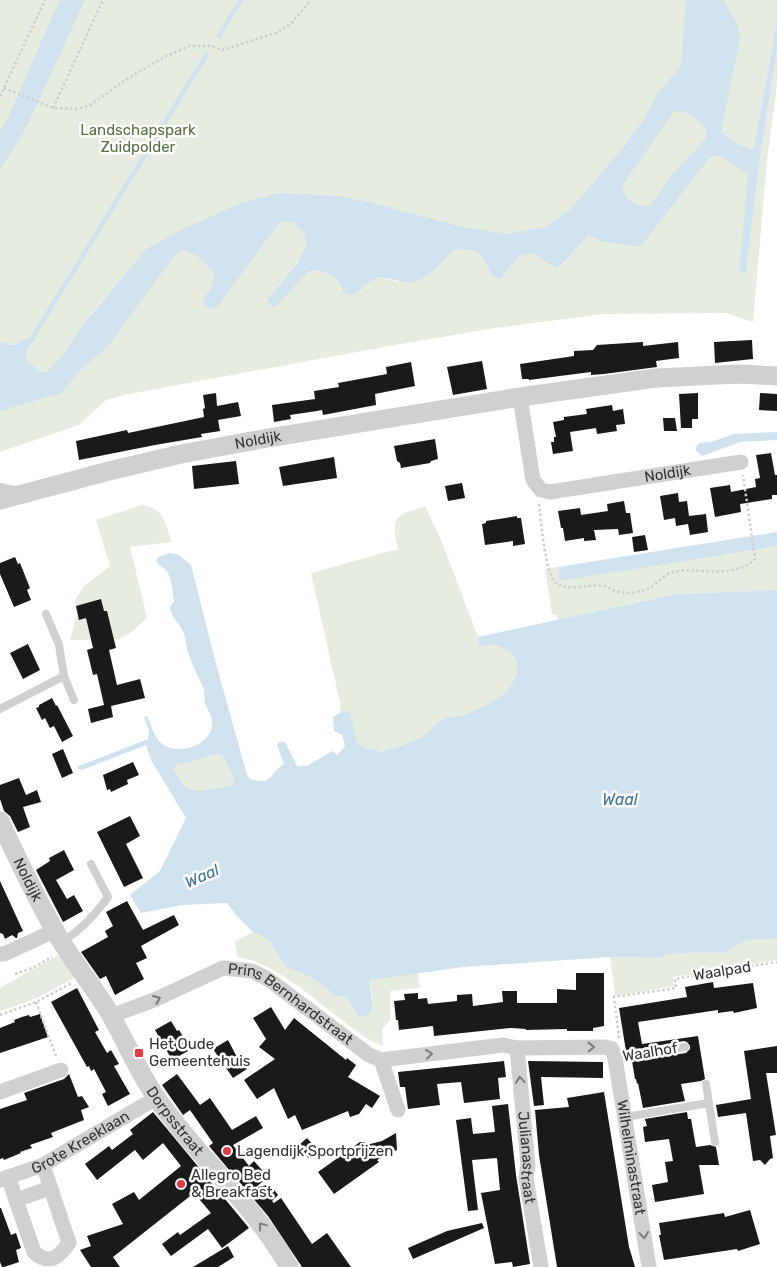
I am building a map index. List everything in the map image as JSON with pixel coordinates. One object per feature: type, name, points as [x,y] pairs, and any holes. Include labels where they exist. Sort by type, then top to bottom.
[{"type":"street","name":"Noldijk","points":[[0,500],[182,454],[520,397],[656,378],[731,374],[777,376]]},
{"type":"street","points":[[520,397],[533,480],[541,490]]},
{"type":"street","name":"Noldijk","points":[[541,490],[550,492],[741,462]]},
{"type":"street","name":"Noldijk","points":[[0,821],[19,862],[60,939]]},
{"type":"street","points":[[0,954],[60,939]]},
{"type":"street","name":"Dorpsstraat","points":[[60,939],[111,1016],[132,1058],[156,1098],[246,1206],[278,1248],[288,1267]]},
{"type":"street","name":"Prins Bernhardstraat","points":[[111,1016],[154,1000],[223,968],[252,971],[268,980],[369,1055],[381,1060]]},
{"type":"street","points":[[398,1110],[381,1060],[503,1046],[517,1048],[606,1047],[613,1054]]},
{"type":"street","name":"Julianastraat","points":[[517,1048],[528,1165],[526,1178],[542,1267]]},
{"type":"street","name":"Wilhelminastraat","points":[[613,1054],[650,1267]]},
{"type":"street","points":[[0,1092],[61,1070]]},
{"type":"street","name":"Grote Kreeklaan","points":[[4,1178],[43,1165],[156,1098]]},
{"type":"street","points":[[4,1178],[16,1200],[34,1252],[41,1258],[50,1259],[63,1252],[70,1243],[43,1165]]},
{"type":"street","points":[[16,1200],[50,1188]]},
{"type":"lane","points":[[0,487],[24,493]]},
{"type":"lane","points":[[46,614],[59,644],[64,676],[74,700]]},
{"type":"lane","points":[[0,709],[64,676]]},
{"type":"lane","points":[[60,939],[81,929],[98,912],[108,897],[91,864]]},
{"type":"lane","name":"Waalhof","points":[[613,1054],[685,1047]]},
{"type":"lane","points":[[706,1084],[715,1142]]},
{"type":"lane","points":[[625,1117],[709,1103]]},
{"type":"path","points":[[0,96],[44,0]]},
{"type":"path","points":[[53,108],[103,0]]},
{"type":"path","points":[[4,88],[53,108],[76,109],[89,106],[125,80],[166,56],[189,46],[212,46],[222,50],[276,33],[291,24],[311,0]]},
{"type":"path","points":[[541,490],[538,498],[549,570],[555,582],[566,587],[604,586],[616,591],[631,593],[649,588],[666,575],[677,571],[728,571],[747,566],[755,559],[741,462]]},
{"type":"path","points":[[15,974],[48,960],[60,939]]},
{"type":"path","name":"Waalpad","points":[[613,1054],[620,1038],[614,997],[676,988],[675,979],[777,962]]},
{"type":"path","points":[[0,1015],[36,1002],[86,976]]},
{"type":"path","points":[[36,1002],[61,1070]]},
{"type":"green space","name":"Landschapspark Zuidpolder","points":[[0,0],[777,0],[777,21],[757,131],[750,190],[747,192],[739,271],[746,274],[761,150],[777,51],[777,84],[767,160],[753,322],[726,313],[604,314],[495,328],[389,346],[124,395],[106,400],[79,425],[0,452],[0,411],[62,393],[81,370],[108,346],[120,280],[91,313],[65,354],[51,369],[40,371],[33,367],[26,358],[27,350],[34,343],[9,344],[0,342]],"holes":[[[585,238],[558,268],[533,253],[518,257],[500,280],[488,268],[485,258],[477,252],[468,249],[453,250],[435,269],[399,282],[381,277],[373,279],[353,296],[341,289],[332,276],[319,270],[308,272],[267,300],[299,260]],[[247,266],[205,296],[211,288],[214,275],[211,271]]]},
{"type":"green space","points":[[142,505],[150,507],[159,513],[163,518],[172,542],[130,547],[147,618],[129,634],[119,639],[70,640],[77,615],[75,600],[84,586],[110,566],[96,520]]},
{"type":"green space","points":[[425,506],[441,540],[478,637],[479,646],[497,644],[503,647],[515,659],[517,671],[508,689],[491,702],[461,716],[447,717],[436,724],[428,734],[412,742],[379,752],[365,748],[356,742],[350,711],[341,712],[311,573],[398,549],[395,529],[397,519],[401,515]]},
{"type":"green space","points":[[777,546],[777,590],[678,594],[558,620],[557,615],[552,614],[545,569],[558,567],[560,580]]},
{"type":"green space","points":[[221,754],[234,776],[234,781],[230,786],[207,791],[195,791],[185,786],[173,769],[177,765]]},
{"type":"green space","points":[[253,932],[269,940],[286,967],[306,975],[327,988],[336,997],[347,997],[359,1017],[373,998],[369,985],[371,980],[418,972],[420,988],[390,991],[390,1020],[382,1029],[383,1046],[360,1034],[280,974],[251,960],[237,957],[235,941]]},
{"type":"green space","points":[[757,939],[777,939],[777,960],[673,977],[674,986],[615,996],[610,957],[659,958],[667,954],[724,953],[739,942]]},
{"type":"green space","points":[[58,955],[76,977],[37,998],[0,1011],[0,988]]},
{"type":"water","points":[[61,0],[85,0],[24,132],[0,169],[0,131],[6,122]]},
{"type":"water","points":[[686,0],[723,0],[736,21],[740,38],[721,132],[736,143],[751,150],[754,148],[777,21],[777,51],[761,150],[746,274],[739,272],[748,174],[718,155],[710,157],[640,247],[600,241],[589,235],[557,268],[533,253],[518,257],[500,280],[492,276],[482,257],[475,251],[453,250],[432,271],[417,281],[406,282],[383,277],[378,278],[374,279],[353,296],[345,294],[332,276],[319,270],[308,272],[276,306],[271,306],[267,300],[298,262],[307,245],[304,233],[294,223],[282,221],[218,306],[213,309],[206,306],[203,302],[211,288],[214,275],[201,260],[183,250],[175,255],[108,346],[81,370],[62,393],[0,411],[0,342],[14,345],[27,338],[34,342],[27,350],[26,358],[39,371],[45,372],[67,350],[84,323],[146,249],[181,230],[236,205],[278,193],[338,196],[369,202],[463,227],[508,234],[543,228],[570,210],[622,149],[642,122],[657,94],[681,66]],"holes":[[[674,111],[683,112],[695,118],[705,128],[706,138],[671,176],[650,206],[640,206],[628,199],[622,186]]]},
{"type":"water","points":[[777,432],[777,440],[740,442],[702,456],[696,451],[696,447],[700,443],[711,442],[734,434]]},
{"type":"water","points":[[777,532],[777,546],[560,581],[558,567]]},
{"type":"water","name":"Waal","points":[[170,553],[179,555],[191,565],[247,775],[250,779],[258,781],[267,780],[284,764],[277,745],[279,742],[285,742],[297,766],[307,766],[332,751],[337,755],[345,746],[342,735],[334,731],[333,717],[341,712],[350,711],[357,742],[365,748],[380,752],[412,742],[427,734],[436,724],[447,717],[461,716],[498,698],[512,683],[517,671],[517,664],[511,653],[505,649],[495,645],[479,647],[478,637],[678,594],[777,590],[777,939],[749,940],[738,944],[724,953],[667,954],[659,958],[610,957],[463,967],[371,980],[369,985],[372,1000],[371,1010],[369,1014],[359,1017],[347,997],[336,997],[327,988],[306,975],[286,967],[269,940],[253,932],[227,903],[182,905],[141,913],[130,895],[160,871],[186,818],[151,760],[146,745],[82,770],[77,768],[148,739],[149,731],[144,717],[147,716],[161,743],[174,749],[182,749],[198,744],[209,734],[212,727],[212,719],[205,704],[204,689],[187,650],[184,633],[171,612],[170,607],[174,602],[168,573],[156,561],[158,557]],"holes":[[[221,754],[234,776],[234,781],[230,786],[200,791],[189,789],[173,769],[177,765]]]},
{"type":"building","points":[[752,340],[753,359],[715,363],[714,342]]},
{"type":"building","points":[[643,342],[643,346],[678,342],[679,358],[656,361],[657,367],[604,374],[591,375],[591,372],[529,380],[522,379],[520,364],[574,356],[574,351],[593,350],[597,345]]},
{"type":"building","points":[[482,361],[487,389],[453,395],[447,367]]},
{"type":"building","points":[[411,362],[415,386],[375,394],[376,405],[323,415],[322,410],[290,415],[291,419],[274,422],[272,405],[315,399],[314,391],[339,387],[338,383],[387,374],[386,367]]},
{"type":"building","points":[[216,393],[217,406],[238,402],[241,416],[218,420],[220,431],[201,434],[202,437],[79,460],[76,441],[127,430],[128,433],[204,417],[203,395]]},
{"type":"building","points":[[698,393],[698,419],[692,419],[692,428],[681,428],[679,394]]},
{"type":"building","points":[[760,393],[777,394],[777,411],[759,410]]},
{"type":"building","points":[[612,405],[613,411],[623,409],[625,424],[616,425],[617,431],[597,434],[596,428],[570,432],[573,451],[553,454],[551,442],[554,442],[554,437],[556,437],[553,422],[564,420],[564,417],[587,414],[586,409]]},
{"type":"building","points":[[663,418],[675,418],[677,431],[664,431]]},
{"type":"building","points":[[435,439],[438,459],[430,463],[401,468],[400,463],[397,461],[394,446]]},
{"type":"building","points":[[771,453],[775,475],[777,475],[777,495],[772,495],[772,499],[740,504],[741,512],[715,517],[710,488],[730,485],[731,492],[756,487],[755,479],[760,478],[756,455]]},
{"type":"building","points":[[334,457],[337,478],[283,486],[279,467]]},
{"type":"building","points":[[236,461],[239,484],[194,489],[192,466]]},
{"type":"building","points":[[462,483],[465,498],[448,501],[445,486]]},
{"type":"building","points":[[678,493],[679,502],[687,501],[689,516],[706,514],[708,532],[690,535],[688,524],[676,526],[675,518],[664,520],[660,496]]},
{"type":"building","points":[[624,501],[626,513],[630,513],[633,533],[619,535],[618,529],[594,530],[596,540],[584,541],[584,538],[565,541],[558,511],[580,508],[581,515],[608,511],[607,504]]},
{"type":"building","points":[[517,516],[517,518],[521,518],[525,544],[513,546],[513,541],[485,545],[482,524],[486,523],[486,521]]},
{"type":"building","points":[[645,535],[648,550],[634,552],[632,537]]},
{"type":"building","points":[[15,557],[18,564],[20,563],[30,588],[27,590],[31,600],[14,607],[0,574],[0,563]]},
{"type":"building","points":[[101,599],[104,611],[107,611],[116,648],[109,650],[117,685],[140,679],[145,698],[111,706],[113,717],[91,723],[88,709],[104,705],[97,674],[93,675],[87,650],[93,648],[86,618],[79,620],[76,606]]},
{"type":"building","points":[[28,644],[40,670],[23,679],[10,653]]},
{"type":"building","points":[[52,698],[73,736],[62,742],[54,726],[50,728],[45,718],[42,720],[36,708]]},
{"type":"building","points":[[63,749],[73,773],[62,778],[52,754]]},
{"type":"building","points":[[133,762],[139,775],[127,780],[128,784],[111,792],[110,789],[107,790],[103,775]]},
{"type":"building","points":[[19,778],[26,795],[37,790],[41,802],[23,807],[30,827],[18,832],[10,816],[4,811],[0,799],[0,785]]},
{"type":"building","points":[[130,816],[140,836],[126,844],[143,878],[124,887],[97,832]]},
{"type":"building","points":[[64,850],[74,870],[56,880],[67,899],[74,895],[83,911],[63,922],[36,870],[50,861],[49,858]]},
{"type":"building","points":[[0,881],[23,931],[18,933],[17,938],[12,935],[5,939],[3,934],[0,933]]},
{"type":"building","points":[[127,901],[143,930],[174,915],[179,925],[141,946],[147,958],[136,963],[144,979],[115,995],[106,976],[100,979],[81,952],[108,937],[105,931],[113,926],[106,912]]},
{"type":"building","points":[[576,973],[604,973],[604,1026],[593,1028],[593,1031],[511,1028],[434,1036],[433,1026],[399,1030],[398,1020],[396,1020],[394,1001],[405,1000],[404,994],[418,993],[418,999],[427,998],[428,1004],[457,1001],[457,995],[472,994],[473,1006],[503,1002],[502,991],[517,991],[517,1003],[557,1003],[557,989],[576,990]]},
{"type":"building","points":[[713,982],[714,988],[753,983],[757,1008],[734,1013],[733,1011],[718,1013],[718,1010],[638,1022],[642,1044],[698,1036],[705,1079],[681,1084],[685,1101],[643,1108],[632,1061],[686,1053],[690,1046],[684,1041],[626,1051],[619,1008],[687,997],[685,987]]},
{"type":"building","points":[[77,988],[99,1030],[95,1032],[107,1053],[111,1050],[119,1064],[114,1066],[130,1094],[108,1106],[102,1094],[106,1092],[94,1069],[91,1071],[89,1066],[87,1067],[51,1002]]},
{"type":"building","points":[[271,1007],[285,1030],[294,1018],[346,1060],[347,1058],[356,1065],[348,1077],[380,1096],[372,1108],[366,1104],[359,1114],[350,1117],[348,1111],[302,1130],[295,1115],[288,1119],[274,1088],[257,1099],[244,1080],[275,1059],[259,1047],[266,1039],[253,1018]]},
{"type":"building","points":[[40,1014],[48,1037],[0,1053],[0,1028],[22,1017]]},
{"type":"building","points":[[171,1021],[189,1046],[186,1048],[188,1051],[172,1060],[155,1030]]},
{"type":"building","points":[[228,1040],[239,1061],[241,1060],[247,1069],[233,1078],[213,1049]]},
{"type":"building","points":[[777,1046],[777,1073],[766,1073],[776,1135],[770,1136],[773,1158],[765,1165],[760,1160],[753,1161],[746,1113],[718,1117],[716,1105],[751,1099],[744,1051]]},
{"type":"building","points":[[504,1061],[506,1077],[498,1078],[500,1099],[464,1103],[461,1082],[437,1084],[440,1105],[408,1109],[405,1087],[400,1087],[398,1072]]},
{"type":"building","points":[[528,1061],[603,1062],[603,1078],[541,1077],[544,1105],[534,1106]]},
{"type":"building","points":[[69,1074],[78,1097],[82,1096],[89,1107],[81,1110],[84,1120],[51,1133],[53,1137],[30,1145],[32,1148],[4,1160],[3,1158],[0,1159],[0,1109],[27,1100],[24,1093],[64,1079]]},
{"type":"building","points":[[177,1074],[200,1105],[210,1098],[232,1130],[256,1116],[263,1128],[233,1145],[249,1166],[254,1161],[268,1177],[255,1188],[270,1184],[278,1195],[272,1201],[274,1203],[281,1198],[312,1244],[327,1233],[351,1267],[302,1267],[268,1216],[209,1146],[213,1143],[190,1110],[183,1115],[162,1085]]},
{"type":"building","points":[[604,1092],[629,1247],[635,1267],[557,1267],[539,1155],[535,1110],[569,1107],[567,1098]]},
{"type":"building","points":[[508,1104],[516,1175],[530,1264],[513,1267],[512,1262],[495,1264],[481,1193],[500,1190],[497,1158],[472,1160],[478,1210],[468,1211],[456,1120],[471,1118],[473,1134],[495,1132],[492,1106]]},
{"type":"building","points":[[153,1112],[249,1228],[222,1248],[208,1229],[171,1256],[162,1244],[178,1232],[180,1235],[211,1213],[194,1193],[113,1257],[120,1267],[91,1267],[80,1250],[91,1246],[87,1236],[123,1224],[112,1204],[134,1192],[139,1200],[181,1166],[163,1143],[143,1160],[135,1150],[97,1180],[85,1164],[109,1146],[112,1150],[133,1134],[130,1130]]},
{"type":"building","points":[[687,1112],[688,1119],[691,1119],[696,1147],[710,1145],[716,1147],[719,1165],[699,1165],[704,1194],[655,1202],[652,1185],[668,1182],[665,1162],[673,1161],[669,1139],[645,1142],[643,1127],[647,1126],[645,1119]]},
{"type":"building","points":[[396,1133],[397,1150],[377,1160],[379,1162],[334,1194],[318,1172],[360,1142],[365,1142],[366,1145],[382,1141]]},
{"type":"building","points":[[307,1138],[317,1149],[308,1158],[299,1145]]},
{"type":"building","points":[[0,1208],[11,1235],[16,1233],[21,1248],[16,1250],[19,1262],[4,1267],[2,1267],[0,1262]]},
{"type":"building","points":[[750,1210],[760,1244],[738,1251],[737,1249],[664,1260],[659,1235],[661,1235],[659,1223],[724,1213],[725,1217]]},
{"type":"building","points":[[482,1223],[484,1228],[413,1259],[408,1248],[447,1231]]},
{"type":"building","points":[[228,1246],[234,1257],[218,1267],[193,1267]]},
{"type":"waterway","points":[[219,36],[241,0]]},
{"type":"waterway","points":[[31,340],[207,54]]},
{"type":"place","name":"Het Oude Gemeentehuis","points":[[139,1053]]},
{"type":"place","name":"Lagendijk Sportprijzen","points":[[227,1151]]},
{"type":"place","name":"Allegro Bed & Breakfast","points":[[181,1184]]}]
